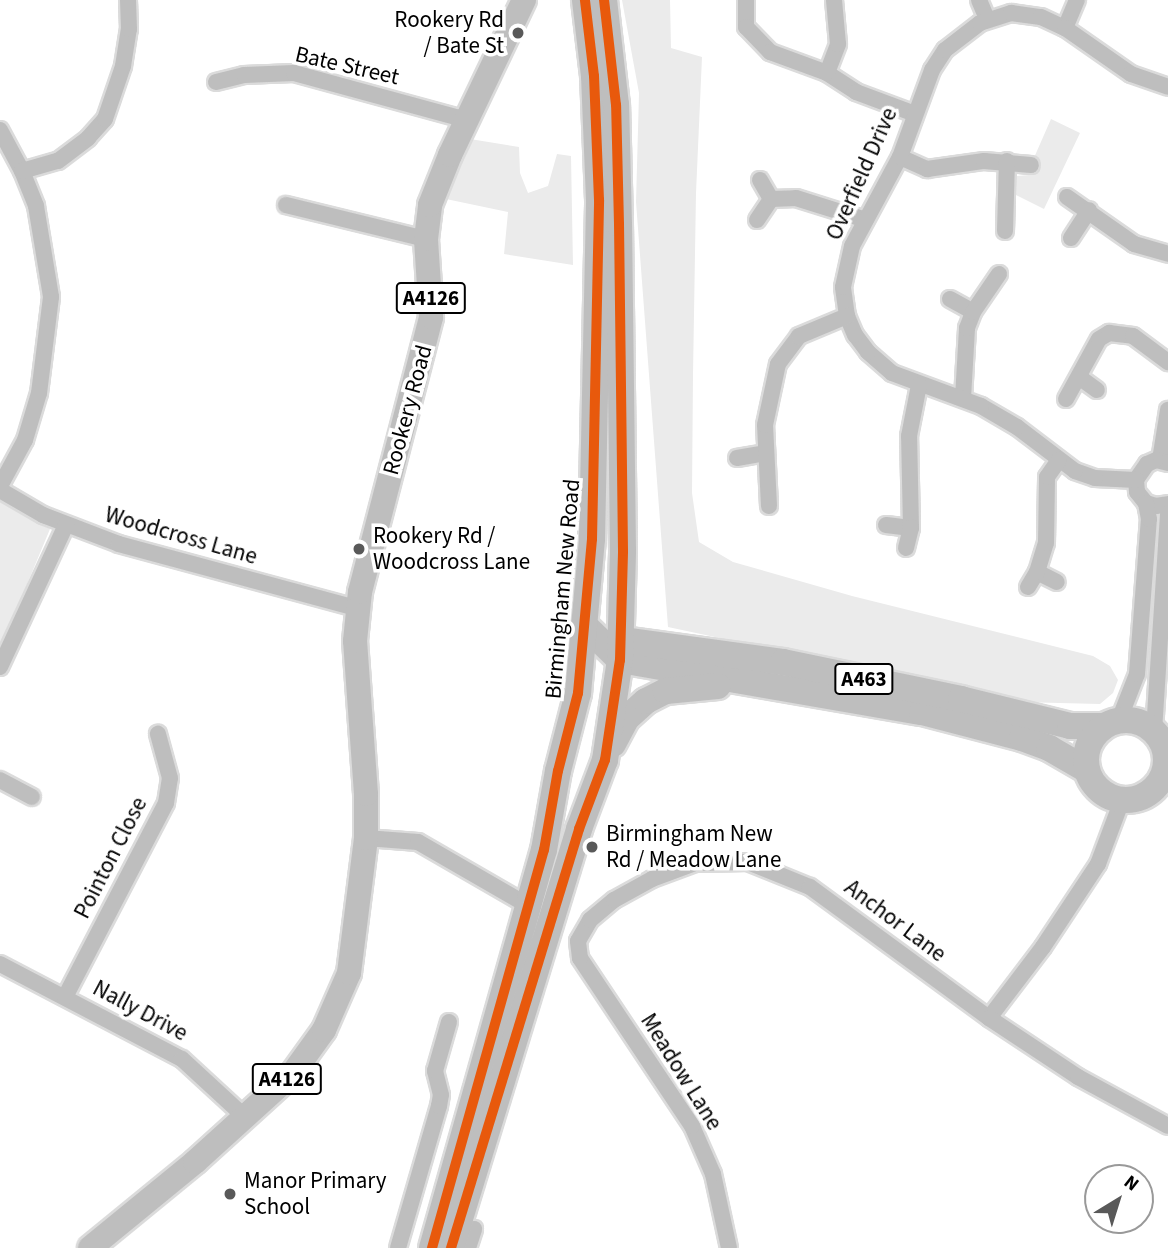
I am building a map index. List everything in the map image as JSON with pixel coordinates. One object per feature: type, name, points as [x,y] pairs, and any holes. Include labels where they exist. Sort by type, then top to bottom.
[{"type":"highway","name":"Birmingham New Road","points":[[432,1248],[544,850],[558,771],[578,694],[592,539],[599,212],[594,76],[584,0]]},
{"type":"highway","points":[[451,1248],[579,829],[605,760],[617,649],[616,105],[604,0]]},
{"type":"highway","points":[[584,625],[617,649]]},
{"type":"highway","points":[[544,850],[572,787],[591,699],[617,649]]},
{"type":"highway","name":"A463","points":[[617,649],[744,683],[859,700],[993,729],[1049,748],[1087,770]]},
{"type":"highway","name":"A463","points":[[617,649],[783,662],[961,699],[1070,726],[1112,723]]},
{"type":"highway","name":"A463","points":[[605,760],[627,718],[646,701],[667,691],[744,683]]},
{"type":"highway","points":[[1138,722],[1163,744],[1166,768],[1163,787],[1140,798],[1122,800],[1100,790],[1087,770],[1086,755],[1090,743],[1112,723],[1138,722]]},
{"type":"main road","name":"Rookery Road","points":[[366,838],[366,794],[355,653],[357,608],[431,317],[426,239],[430,205],[516,3]]},
{"type":"main road","name":"A4126","points":[[90,1248],[269,1098],[310,1052],[338,1006],[354,948],[366,838]]},
{"type":"street","points":[[22,171],[58,161],[88,138],[105,119],[123,66],[129,29],[128,0]]},
{"type":"street","points":[[746,0],[746,27],[762,47],[779,57],[827,73],[856,92],[915,114]]},
{"type":"street","points":[[827,73],[838,44],[834,0]]},
{"type":"street","points":[[979,0],[987,19]]},
{"type":"street","points":[[1065,28],[1077,0]]},
{"type":"street","name":"Overfield Drive","points":[[1136,480],[1095,478],[1075,471],[1017,427],[962,398],[919,385],[892,373],[868,352],[855,335],[847,316],[843,287],[852,246],[900,157],[932,70],[945,50],[987,19],[1023,13],[1041,17],[1065,28],[1131,74],[1168,87]]},
{"type":"street","name":"Bate Street","points":[[216,82],[244,75],[294,73],[467,120]]},
{"type":"street","points":[[0,130],[22,171],[36,206],[51,297],[39,393],[24,440],[0,488]]},
{"type":"street","points":[[900,157],[928,169],[984,161],[1031,165]]},
{"type":"street","points":[[1005,232],[1007,161]]},
{"type":"street","points":[[760,180],[771,199]]},
{"type":"street","points":[[1067,197],[1134,244],[1168,254]]},
{"type":"street","points":[[771,199],[796,198],[866,220]]},
{"type":"street","points":[[757,220],[771,199]]},
{"type":"street","points":[[286,205],[426,239]]},
{"type":"street","points":[[1070,238],[1088,210]]},
{"type":"street","points":[[962,398],[967,328],[973,312],[999,274]]},
{"type":"street","points":[[950,299],[973,312]]},
{"type":"street","points":[[769,506],[764,453],[765,425],[778,364],[799,337],[847,316]]},
{"type":"street","points":[[1066,399],[1099,339],[1108,333],[1132,337],[1168,362]]},
{"type":"street","points":[[1079,377],[1097,390]]},
{"type":"street","points":[[906,548],[911,528],[909,436],[919,385]]},
{"type":"street","points":[[1112,723],[1137,674],[1149,519],[1146,503],[1137,492],[1136,480],[1143,466],[1164,461],[1168,410]]},
{"type":"street","points":[[737,458],[764,453]]},
{"type":"street","points":[[1028,587],[1037,572],[1045,543],[1047,477],[1059,460]]},
{"type":"street","name":"Woodcross Lane","points":[[0,488],[66,525],[119,544],[357,608]]},
{"type":"street","points":[[1146,503],[1156,506],[1168,504]]},
{"type":"street","points":[[1163,744],[1168,513]]},
{"type":"street","points":[[0,667],[66,525]]},
{"type":"street","points":[[886,525],[911,528]]},
{"type":"street","points":[[1037,572],[1057,582]]},
{"type":"street","name":"Pointon Close","points":[[65,997],[166,803],[170,778],[158,734]]},
{"type":"street","points":[[0,780],[32,797]]},
{"type":"street","points":[[989,1018],[1043,947],[1098,864],[1122,800]]},
{"type":"street","points":[[366,838],[418,842],[527,905]]},
{"type":"street","name":"Anchor Lane","points":[[582,931],[614,900],[652,879],[695,863],[748,862],[810,887],[989,1018],[1078,1077],[1168,1126]]},
{"type":"street","name":"Meadow Lane","points":[[582,931],[578,941],[580,958],[692,1126],[713,1174],[729,1248]]},
{"type":"street","name":"Nally Drive","points":[[0,964],[182,1059],[246,1118]]},
{"type":"street","points":[[398,1248],[439,1106],[441,1095],[435,1071],[449,1022]]},
{"type":"street","points":[[468,1248],[474,1229]]},
{"type":"shaded area","points":[[622,0],[670,0],[671,48],[702,57],[696,193],[692,493],[699,542],[733,562],[852,596],[1093,656],[1110,666],[1118,680],[1113,693],[1100,704],[1019,702],[668,627],[636,202],[639,93]]},
{"type":"shaded area","points":[[1051,119],[1080,133],[1044,209],[1016,195],[1017,176],[1029,175],[1038,165],[1033,160]]},
{"type":"shaded area","points":[[470,139],[519,147],[520,173],[528,193],[548,186],[557,154],[571,156],[573,265],[504,254],[508,212],[446,199]]},
{"type":"shaded area","points":[[0,495],[50,529],[0,649]]},
{"type":"cycle path","points":[[432,1248],[544,850],[558,771],[578,693],[592,539],[599,200],[594,76],[585,0]]},
{"type":"cycle path","points":[[451,1248],[579,829],[605,760],[620,660],[623,551],[619,224],[616,105],[604,0]]},
{"type":"place","name":"Rookery Rd / Bate St","points":[[518,33]]},
{"type":"place","name":"Rookery Rd / Woodcross Lane","points":[[359,549]]},
{"type":"place","name":"Birmingham New Rd / Meadow Lane","points":[[592,847]]},
{"type":"place","name":"Manor Primary School","points":[[230,1194]]}]
